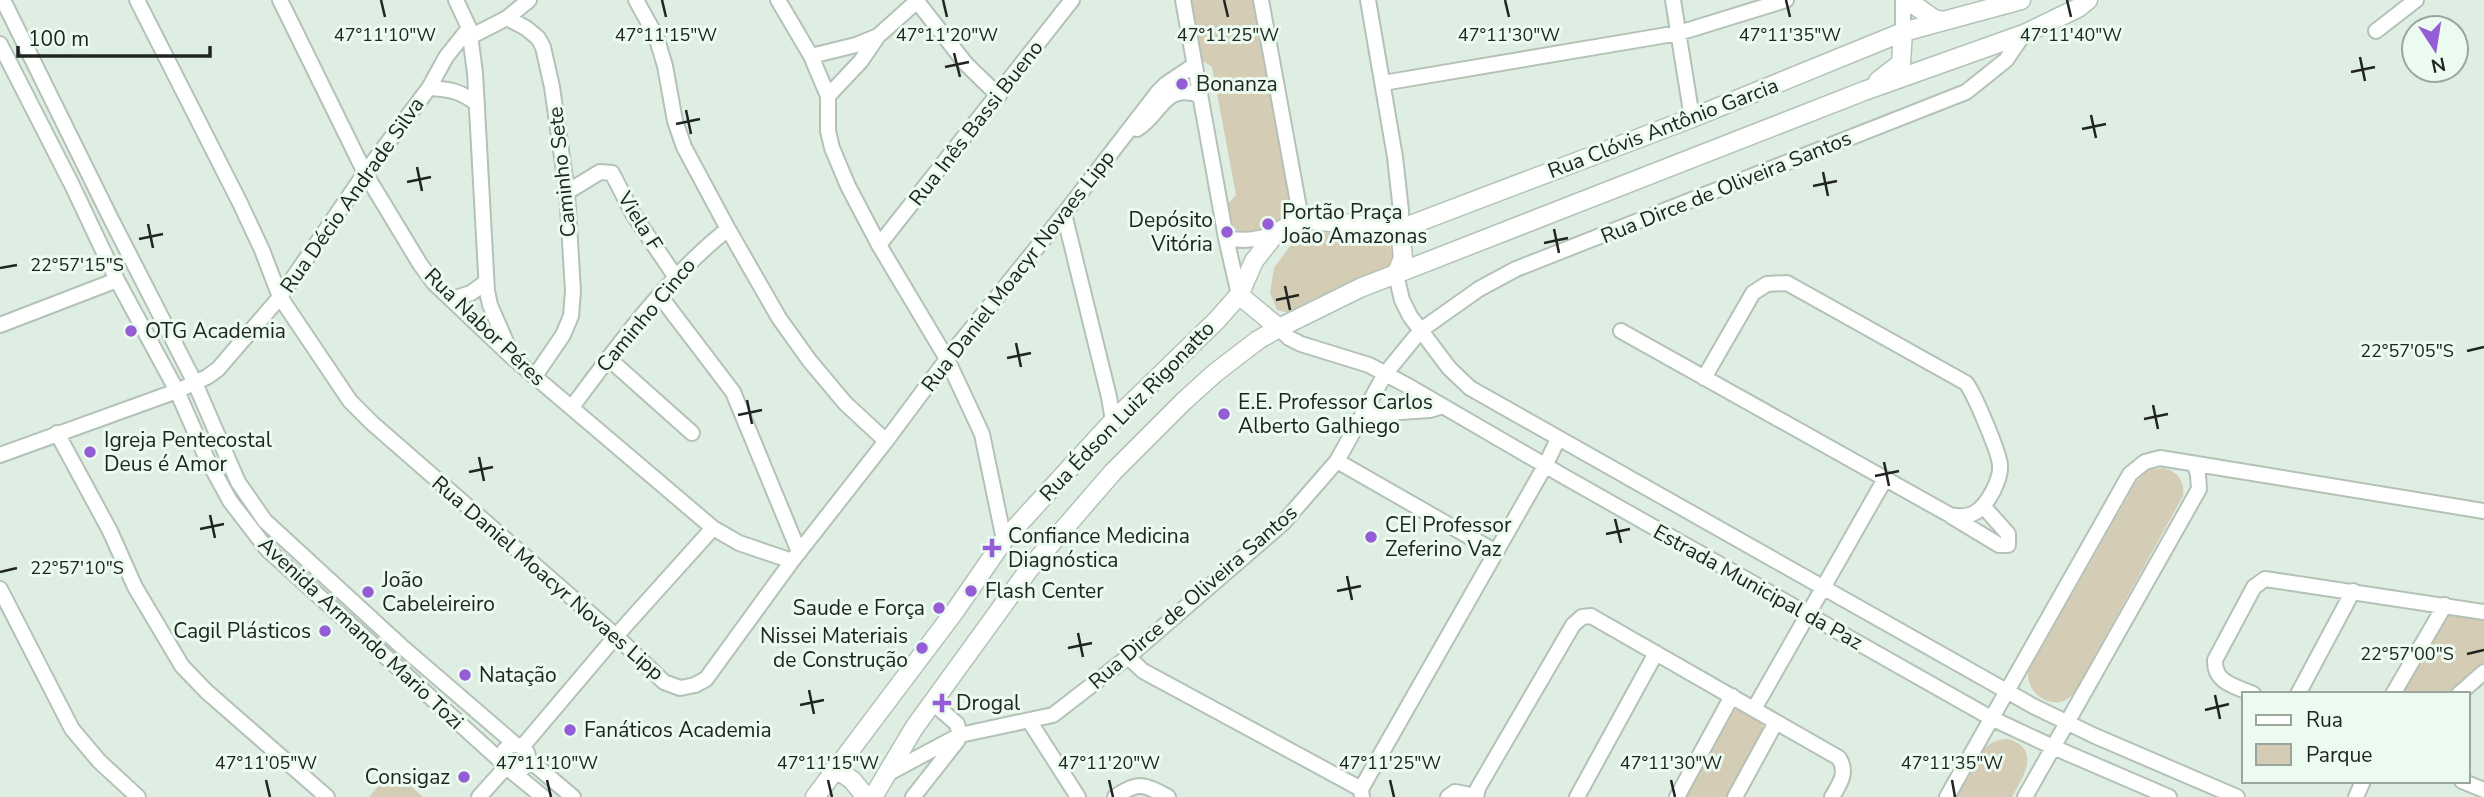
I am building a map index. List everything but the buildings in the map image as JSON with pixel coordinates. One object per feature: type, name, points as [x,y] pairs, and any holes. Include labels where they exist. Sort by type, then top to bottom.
[{"type":"main road","points":[[1905,0],[1934,19],[1944,22]]},
{"type":"main road","name":"Rua Clóvis Antônio Garcia","points":[[1301,219],[1400,229],[1692,118],[1903,32],[2021,0]]},
{"type":"main road","name":"Rua Clóvis Antônio Garcia","points":[[873,797],[914,728],[1030,568],[1113,472],[1215,373],[1258,340],[1332,301],[1864,91],[2024,34],[2088,0]]},
{"type":"main road","points":[[1864,91],[1901,63],[1903,32]]},
{"type":"main road","points":[[1276,233],[1301,219]]},
{"type":"main road","points":[[1396,275],[1402,258],[1400,229]]},
{"type":"main road","name":"Rua Édson Luiz Rigonatto","points":[[816,797],[835,768],[955,611],[1004,540],[1120,415],[1209,329],[1239,295],[1254,261],[1276,233]]},
{"type":"main road","points":[[1239,295],[1279,328]]},
{"type":"main road","points":[[835,768],[852,780],[866,797]]},
{"type":"street","name":"Avenida Armando Mario Tozi","points":[[3,0],[195,383],[238,482],[265,520],[391,637],[573,797]]},
{"type":"street","name":"Rua Daniel Moacyr Novaes Lipp","points":[[137,0],[240,202],[281,297],[350,401],[616,636],[664,682],[680,688],[706,679],[796,556],[947,359],[1158,92],[1172,79],[1194,66]]},
{"type":"street","name":"Rua Nabor Péres","points":[[280,0],[365,173],[420,264],[452,299],[513,358],[713,528],[739,543],[796,556]]},
{"type":"street","points":[[456,0],[470,33],[477,104],[486,282],[490,305],[513,358]]},
{"type":"street","points":[[470,33],[507,18],[529,0]]},
{"type":"street","points":[[636,0],[656,36],[684,148],[727,229],[779,318],[808,360],[845,402],[886,441]]},
{"type":"street","points":[[778,0],[811,56],[828,96],[828,131],[848,186],[879,246],[947,359],[982,434],[1004,540]]},
{"type":"street","points":[[1183,0],[1226,238],[1239,295]]},
{"type":"street","points":[[1261,0],[1301,219]]},
{"type":"street","points":[[1368,0],[1400,193],[1400,229]]},
{"type":"street","points":[[1674,0],[1692,118]]},
{"type":"street","points":[[1383,83],[1679,33],[1786,0]]},
{"type":"street","points":[[1903,32],[1905,0]]},
{"type":"street","points":[[2376,31],[2416,0]]},
{"type":"street","points":[[828,96],[861,61],[878,36],[916,1],[966,64],[999,96]]},
{"type":"street","name":"Rua Inês Bassi Bueno","points":[[879,246],[999,96],[1069,1]]},
{"type":"street","name":"Caminho Sete","points":[[507,18],[526,28],[538,38],[543,47],[552,88],[567,192],[573,291],[571,316],[563,335],[535,376]]},
{"type":"street","name":"Rua Décio Andrade Silva","points":[[177,391],[218,369],[281,297],[365,173],[429,88],[446,57],[470,33]]},
{"type":"street","name":"Rua Dirce de Oliveira Santos","points":[[887,774],[960,735],[1053,715],[1128,657],[1283,523],[1337,461],[1385,374],[1421,330],[1479,289],[1516,269],[1966,92],[2006,60],[2024,34]]},
{"type":"street","points":[[811,56],[856,45],[878,36]]},
{"type":"street","name":"Avenida Armando Mario Tozi","points":[[0,44],[72,185],[117,281],[177,391],[206,457],[230,501],[257,538],[543,797]]},
{"type":"street","points":[[429,88],[459,92],[477,104]]},
{"type":"street","name":"Rua Daniel Moacyr Novaes Lipp","points":[[1126,134],[1151,118],[1168,96],[1189,91],[1199,94]]},
{"type":"street","name":"Viela F","points":[[567,192],[600,172],[612,173],[633,214],[676,276]]},
{"type":"street","points":[[1064,214],[1109,397],[1120,415]]},
{"type":"street","name":"Caminho Cinco","points":[[572,407],[608,358],[676,276],[727,229]]},
{"type":"street","points":[[1226,238],[1254,240],[1276,233]]},
{"type":"street","name":"Estrada Municipal da Paz","points":[[1396,275],[1406,308],[1449,368],[1470,388],[2006,691],[2067,722],[2237,797]]},
{"type":"street","points":[[0,324],[117,281]]},
{"type":"street","points":[[452,299],[471,293],[486,282]]},
{"type":"street","points":[[1704,378],[1753,293],[1767,284],[1787,283],[1966,383],[1974,395],[2000,464],[1998,481],[1984,507],[1973,515],[1950,515]]},
{"type":"street","points":[[660,296],[733,392],[796,556]]},
{"type":"street","name":"Estrada Municipal da Paz","points":[[1279,328],[1289,338],[1301,344],[1368,365],[1385,374],[1991,718],[2169,797]]},
{"type":"street","points":[[1620,331],[1999,545],[2008,545],[2008,534],[1984,507]]},
{"type":"street","points":[[608,358],[692,433]]},
{"type":"street","points":[[0,455],[177,391]]},
{"type":"street","points":[[1360,419],[1443,406]]},
{"type":"street","points":[[57,433],[110,531],[135,587],[181,666],[327,797]]},
{"type":"street","points":[[1128,657],[1143,671],[1361,793],[1558,439]]},
{"type":"street","points":[[1947,797],[2130,474],[2139,465],[2160,458],[2484,511]]},
{"type":"street","points":[[1337,461],[1496,552]]},
{"type":"street","points":[[2025,797],[2199,489],[2195,465]]},
{"type":"street","points":[[1754,709],[1885,479]]},
{"type":"street","points":[[996,503],[1020,522]]},
{"type":"street","points":[[507,766],[522,769],[522,750],[616,636],[713,528]]},
{"type":"street","points":[[2248,692],[2223,682],[2216,674],[2214,664],[2257,583],[2265,579],[2484,612]]},
{"type":"street","points":[[0,589],[72,729],[99,761],[138,797]]},
{"type":"street","points":[[2299,692],[2353,591]]},
{"type":"street","points":[[2394,692],[2445,605]]},
{"type":"street","points":[[1448,797],[1455,792],[1476,796],[1478,788],[1576,622],[1587,616],[1595,617],[1839,758],[1844,775],[1832,797]]},
{"type":"street","points":[[1577,797],[1656,653]]},
{"type":"street","points":[[2461,692],[2484,672]]},
{"type":"street","points":[[1677,797],[1732,696]]},
{"type":"street","points":[[913,797],[960,735],[957,724],[933,703]]},
{"type":"street","points":[[1030,722],[1078,797]]},
{"type":"street","points":[[1735,797],[1776,722]]},
{"type":"street","points":[[507,766],[503,752],[508,747],[522,750]]},
{"type":"street","points":[[479,797],[507,766]]},
{"type":"street","points":[[2467,783],[2484,790]]},
{"type":"street","points":[[1115,797],[1129,788],[1144,785],[1168,797]]},
{"type":"green space","points":[[1189,0],[1254,0],[1292,204],[1286,215],[1274,225],[1260,231],[1244,233],[1231,225],[1227,205],[1236,195],[1212,67],[1199,58]]},
{"type":"green space","points":[[1343,232],[1391,238],[1395,251],[1392,265],[1293,314],[1277,310],[1270,293],[1274,268],[1291,245],[1313,233]]},
{"type":"green space","points":[[2164,468],[2180,478],[2183,496],[2074,693],[2059,702],[2044,699],[2032,688],[2028,672],[2136,482],[2148,470]]},
{"type":"green space","points":[[2454,614],[2484,619],[2484,665],[2450,692],[2403,692],[2446,617]]},
{"type":"green space","points":[[1737,709],[1761,719],[1764,731],[1728,797],[1684,797],[1731,712]]},
{"type":"green space","points":[[2008,739],[2025,749],[2027,756],[2025,772],[2012,797],[1957,797],[1982,751],[1998,740]]},
{"type":"green space","points":[[392,770],[423,797],[369,797]]},
{"type":"place","name":"Bonanza","points":[[1182,84]]},
{"type":"place","name":"Portão Praça João Amazonas","points":[[1268,224]]},
{"type":"place","name":"Depósito Vitória","points":[[1227,232]]},
{"type":"place","name":"OTG Academia","points":[[131,331]]},
{"type":"place","name":"E.E. Professor Carlos Alberto Galhiego","points":[[1224,414]]},
{"type":"place","name":"Igreja Pentecostal Deus é Amor","points":[[90,452]]},
{"type":"place","name":"CEI Professor Zeferino Vaz","points":[[1371,537]]},
{"type":"place","name":"Confiance Medicina Diagnóstica","points":[[992,548]]},
{"type":"place","name":"Flash Center","points":[[971,591]]},
{"type":"place","name":"João Cabeleireiro","points":[[368,592]]},
{"type":"place","name":"Saude e Força","points":[[939,608]]},
{"type":"place","name":"Cagil Plásticos","points":[[325,631]]},
{"type":"place","name":"Nissei Materiais de Construção","points":[[922,648]]},
{"type":"place","name":"Natação","points":[[465,675]]},
{"type":"place","name":"Drogal","points":[[942,703]]},
{"type":"place","name":"Fanáticos Academia","points":[[570,730]]},
{"type":"place","name":"Consigaz","points":[[464,777]]}]
